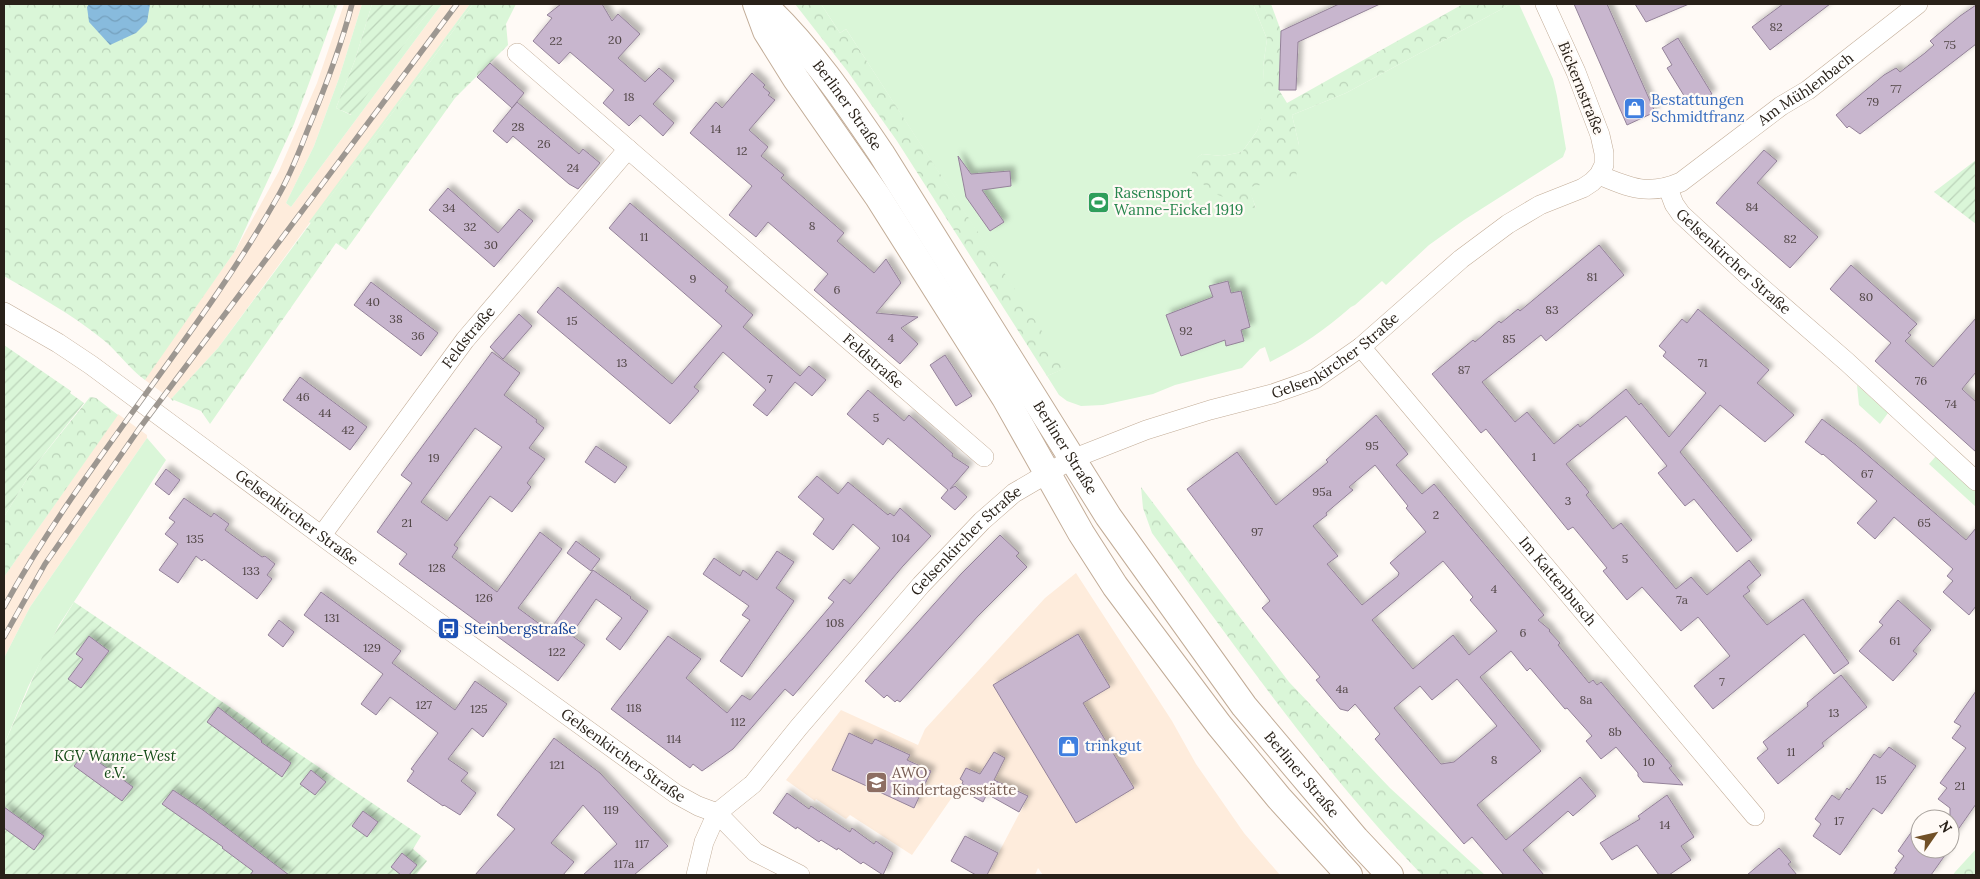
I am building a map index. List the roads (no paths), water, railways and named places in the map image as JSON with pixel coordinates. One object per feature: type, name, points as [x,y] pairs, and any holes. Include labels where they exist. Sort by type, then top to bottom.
[{"type":"main road","name":"Berliner Straße","points":[[756,4],[766,31],[796,79],[878,197],[1015,414],[1081,533],[1115,586],[1220,725],[1279,798],[1349,875]]},
{"type":"main road","name":"Berliner Straße","points":[[763,4],[781,21],[843,97],[881,153],[1108,516],[1244,706],[1356,839],[1390,875]]},
{"type":"street","name":"Bickernstraße","points":[[1545,4],[1576,72],[1600,135],[1604,164],[1599,175]]},
{"type":"street","name":"Am Mühlenbach","points":[[1668,188],[1693,174],[1781,106],[1808,90],[1918,4]]},
{"type":"street","name":"Feldstraße","points":[[517,53],[984,457]]},
{"type":"street","name":"Feldstraße","points":[[322,535],[465,340],[628,149]]},
{"type":"street","name":"Gelsenkircher Straße","points":[[4,312],[58,343],[91,365],[676,794],[698,806],[717,813],[753,784],[799,727],[921,586],[982,521],[1014,493],[1072,460],[1170,421],[1272,394],[1314,379],[1361,347],[1482,242],[1540,205],[1558,196],[1583,188],[1599,175]]},
{"type":"street","points":[[1599,175],[1635,188],[1650,190],[1668,188]]},
{"type":"street","name":"Gelsenkircher Straße","points":[[1668,188],[1674,204],[1681,214],[1747,275],[1848,362],[1976,481]]},
{"type":"street","name":"Im Kattenbusch","points":[[1361,347],[1755,816]]},
{"type":"street","points":[[696,875],[704,842],[717,813],[755,852],[800,875]]},
{"type":"water","points":[[89,4],[150,4],[147,22],[136,33],[110,45],[89,22],[87,7]]},
{"type":"railway","points":[[4,607],[35,554],[69,502],[211,302],[277,198],[294,164],[326,83],[352,4]]},
{"type":"railway","points":[[4,637],[45,564],[139,429],[457,4]]},
{"type":"place","name":"Bestattungen Schmidtfranz","points":[[1635,109]]},
{"type":"place","name":"Rasensport Wanne-Eickel 1919","points":[[1098,202]]},
{"type":"place","name":"Steinbergstraße","points":[[448,629]]},
{"type":"place","name":"trinkgut","points":[[1069,746]]},
{"type":"place","name":"AWO Kindertagesstätte","points":[[876,782]]},
{"type":"park label","name":"KGV Wanne-West e.V.","points":[[115,764]]}]
